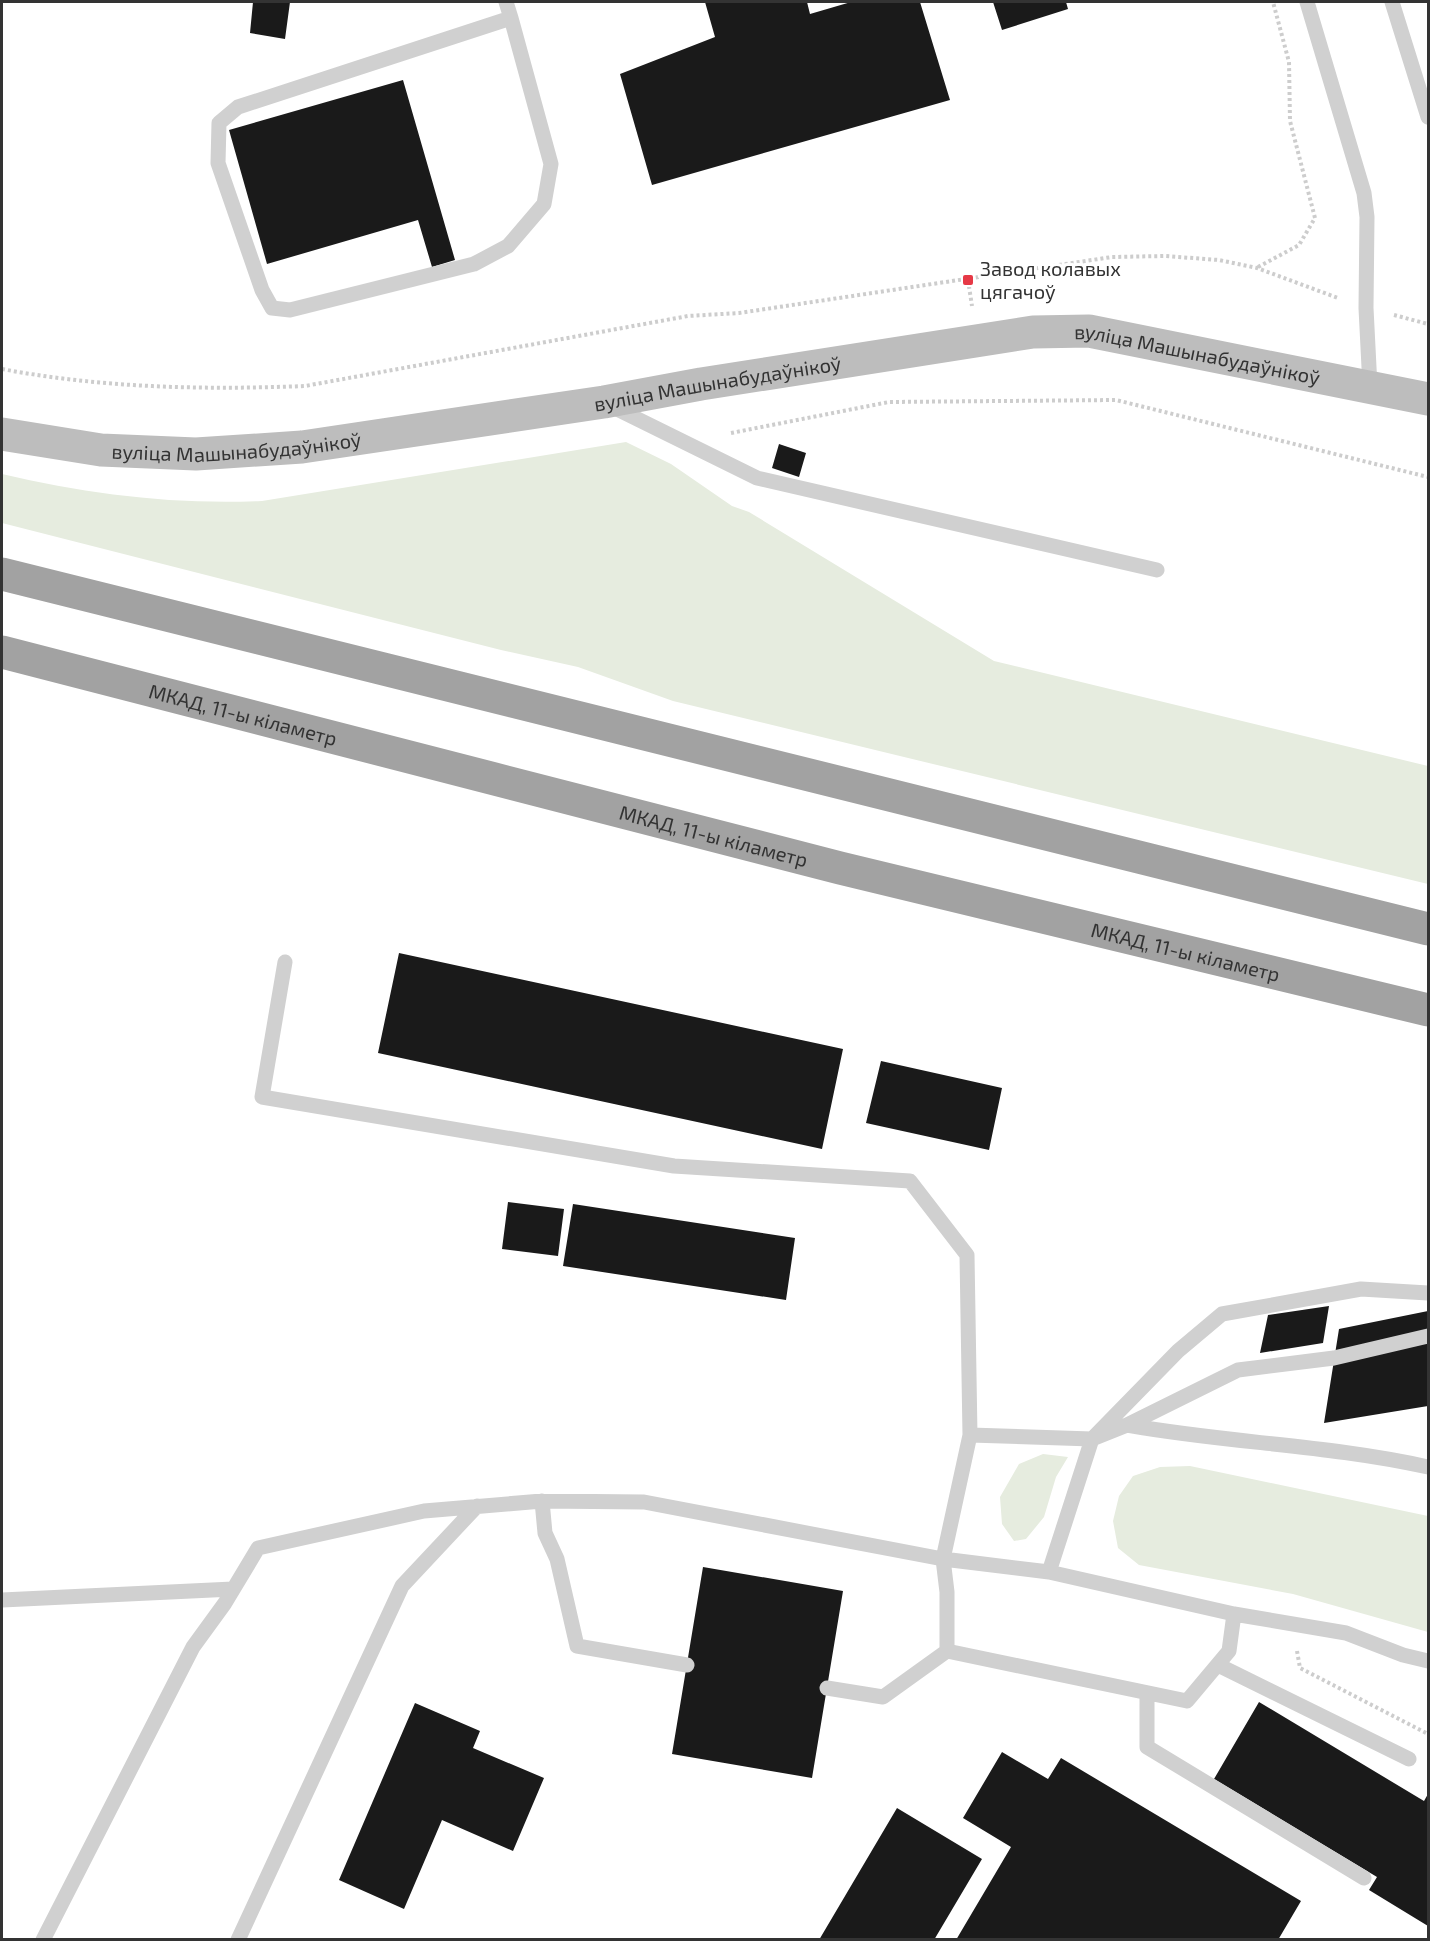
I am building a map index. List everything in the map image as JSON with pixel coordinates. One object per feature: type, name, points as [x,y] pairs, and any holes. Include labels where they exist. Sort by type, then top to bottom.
[{"type":"highway","points":[[2,574],[1428,929]]},
{"type":"highway","name":"МКАД, 11-ы кіламетр","points":[[2,652],[840,868],[1428,1010]]},
{"type":"main road","name":"вуліца Машынабудаўнікоў","points":[[2,434],[101,450],[242,453],[302,447],[604,402],[701,384],[1033,332],[1089,331],[1428,399]]},
{"type":"lane","points":[[506,2],[511,18],[551,164],[544,204],[508,246],[474,264],[290,310],[273,308],[262,290],[218,163],[219,123],[238,107],[511,18]]},
{"type":"lane","points":[[1307,2],[1364,193],[1367,217],[1365,308],[1370,387]]},
{"type":"lane","points":[[1392,2],[1428,117]]},
{"type":"lane","points":[[604,402],[681,443],[758,478],[1157,570]]},
{"type":"lane","points":[[285,962],[262,1097],[674,1166],[910,1181],[967,1255],[970,1436],[943,1559],[947,1592],[947,1651]]},
{"type":"lane","points":[[1049,1572],[1092,1439],[1178,1351],[1222,1314],[1361,1289],[1428,1293]]},
{"type":"lane","points":[[970,1436],[1092,1439],[1128,1425],[1238,1370],[1334,1358],[1428,1336]]},
{"type":"lane","points":[[1128,1425],[1186,1435],[1391,1459],[1428,1467]]},
{"type":"lane","points":[[542,1501],[544,1533],[557,1559],[577,1646],[687,1665]]},
{"type":"lane","points":[[43,1940],[193,1647],[258,1548],[424,1511],[542,1501],[644,1502],[943,1559],[1049,1572],[1234,1614],[1346,1633],[1404,1655],[1428,1661]]},
{"type":"lane","points":[[238,1940],[402,1586],[477,1506]]},
{"type":"lane","points":[[2,1600],[233,1589]]},
{"type":"lane","points":[[827,1688],[883,1697],[947,1651],[1187,1701],[1229,1651],[1234,1614]]},
{"type":"lane","points":[[1218,1665],[1409,1760]]},
{"type":"lane","points":[[1147,1693],[1147,1747],[1364,1878]]},
{"type":"path","points":[[1257,268],[1299,245],[1315,218],[1290,121],[1289,62],[1273,2]]},
{"type":"path","points":[[2,369],[113,385],[245,388],[305,386],[688,316],[739,313],[1112,257],[1219,260],[1257,268],[1365,308],[1428,324]]},
{"type":"path","points":[[681,443],[889,402],[1116,400],[1428,477]]},
{"type":"path","points":[[1291,1624],[1300,1668],[1428,1734]]},
{"type":"shaded area","points":[[626,442],[671,464],[732,506],[749,512],[994,661],[1428,766],[1428,884],[673,701],[578,667],[501,650],[2,523],[2,474],[66,487],[131,496],[196,501],[262,501]]},
{"type":"shaded area","points":[[1043,1454],[1068,1457],[1056,1477],[1044,1517],[1026,1539],[1014,1541],[1002,1524],[1000,1497],[1019,1464]]},
{"type":"shaded area","points":[[1190,1466],[1428,1516],[1428,1632],[1293,1594],[1139,1565],[1118,1548],[1113,1521],[1119,1496],[1133,1476],[1160,1467]]},
{"type":"building","points":[[253,2],[290,2],[285,39],[250,33]]},
{"type":"building","points":[[705,2],[807,2],[810,14],[851,2],[920,2],[950,100],[652,185],[620,74],[715,37]]},
{"type":"building","points":[[993,2],[1066,2],[1068,9],[1002,30]]},
{"type":"building","points":[[403,80],[455,260],[432,267],[418,220],[267,264],[229,130]]},
{"type":"building","points":[[779,444],[806,453],[799,477],[772,468]]},
{"type":"building","points":[[399,953],[843,1049],[822,1149],[378,1053]]},
{"type":"building","points":[[881,1061],[1002,1088],[989,1150],[866,1123]]},
{"type":"building","points":[[508,1202],[564,1209],[558,1256],[502,1249]]},
{"type":"building","points":[[573,1204],[795,1238],[786,1300],[563,1266]]},
{"type":"building","points":[[1329,1306],[1323,1343],[1260,1353],[1268,1315]]},
{"type":"building","points":[[1428,1311],[1428,1406],[1324,1423],[1339,1329]]},
{"type":"building","points":[[703,1567],[843,1591],[812,1778],[672,1754]]},
{"type":"building","points":[[1259,1702],[1424,1801],[1428,1794],[1428,1926],[1369,1890],[1377,1877],[1214,1779]]},
{"type":"building","points":[[415,1703],[480,1731],[473,1748],[544,1778],[513,1851],[442,1820],[404,1909],[339,1880]]},
{"type":"building","points":[[1002,1752],[1048,1779],[1061,1758],[1301,1901],[1278,1940],[956,1940],[1011,1847],[963,1818]]},
{"type":"building","points":[[897,1808],[982,1859],[934,1940],[819,1940]]},
{"type":"place","name":"Завод колавых цягачоў","points":[[968,280]]}]
